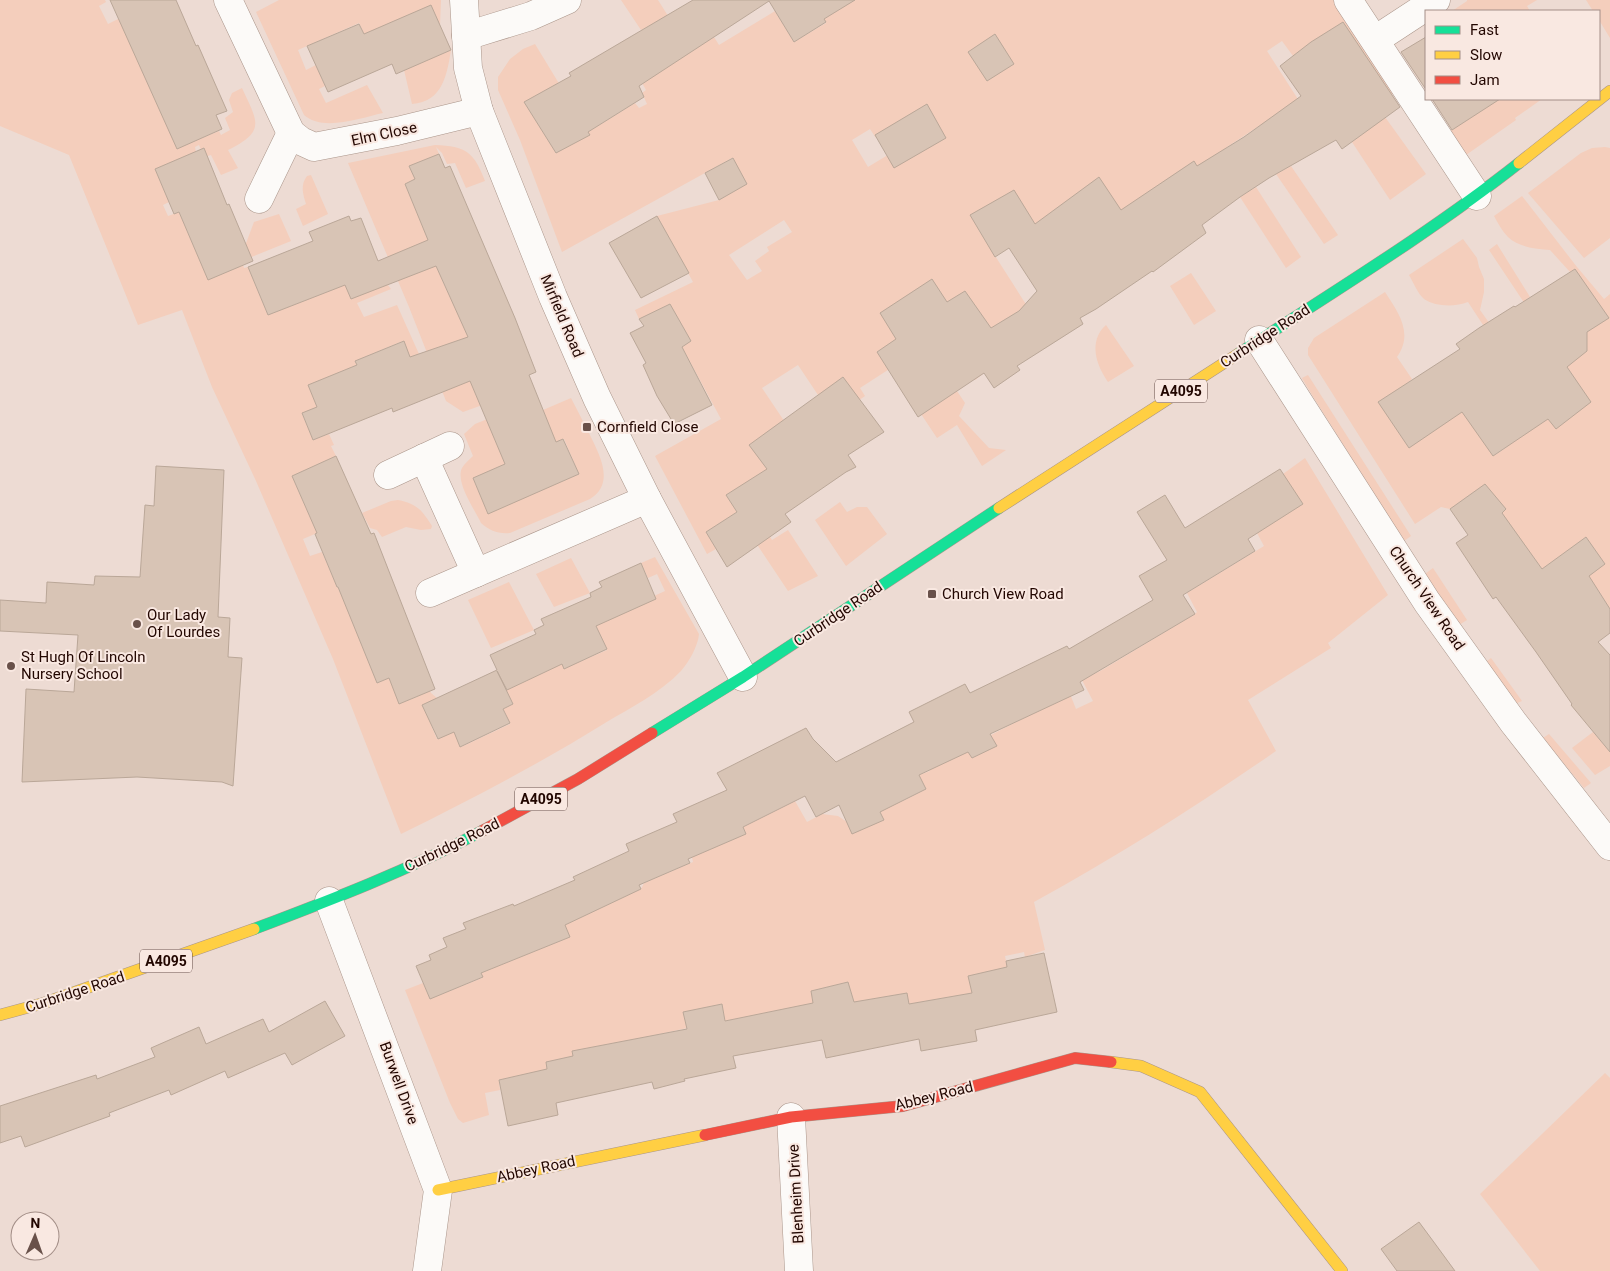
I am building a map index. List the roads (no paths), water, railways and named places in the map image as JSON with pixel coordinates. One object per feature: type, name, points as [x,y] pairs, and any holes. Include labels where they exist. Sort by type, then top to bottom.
[{"type":"main road","name":"Curbridge Road","points":[[1600,100],[1610,92]]},
{"type":"main road","name":"Curbridge Road","points":[[0,1015],[44,1003],[198,950],[329,901],[444,851],[578,780],[743,677],[974,524],[1436,225],[1477,196],[1600,100]]},
{"type":"main road","name":"Abbey Road","points":[[438,1190],[791,1117],[903,1106],[1075,1058],[1141,1066],[1200,1092],[1342,1271]]},
{"type":"street","points":[[228,0],[291,133],[259,199]]},
{"type":"street","name":"Mirfield Road","points":[[464,0],[468,68],[479,111],[553,297],[593,388],[647,498],[743,677]]},
{"type":"street","points":[[466,36],[531,16],[567,0]]},
{"type":"street","points":[[1348,0],[1477,196]]},
{"type":"street","points":[[1375,40],[1436,0]]},
{"type":"street","name":"Elm Close","points":[[291,133],[314,148],[397,132],[479,111]]},
{"type":"street","name":"Church View Road","points":[[1259,340],[1427,602],[1513,722],[1610,846]]},
{"type":"street","points":[[388,475],[450,446]]},
{"type":"street","points":[[424,458],[476,573]]},
{"type":"street","points":[[430,593],[647,498]]},
{"type":"street","name":"Burwell Drive","points":[[329,901],[438,1190],[427,1271]]},
{"type":"street","name":"Blenheim Drive","points":[[791,1117],[799,1271]]},
{"type":"place","name":"Cornfield Close","points":[[587,427]]},
{"type":"place","name":"Church View Road","points":[[932,594]]},
{"type":"place","name":"Our Lady Of Lourdes","points":[[137,624]]},
{"type":"place","name":"St Hugh Of Lincoln Nursery School","points":[[11,666]]}]
